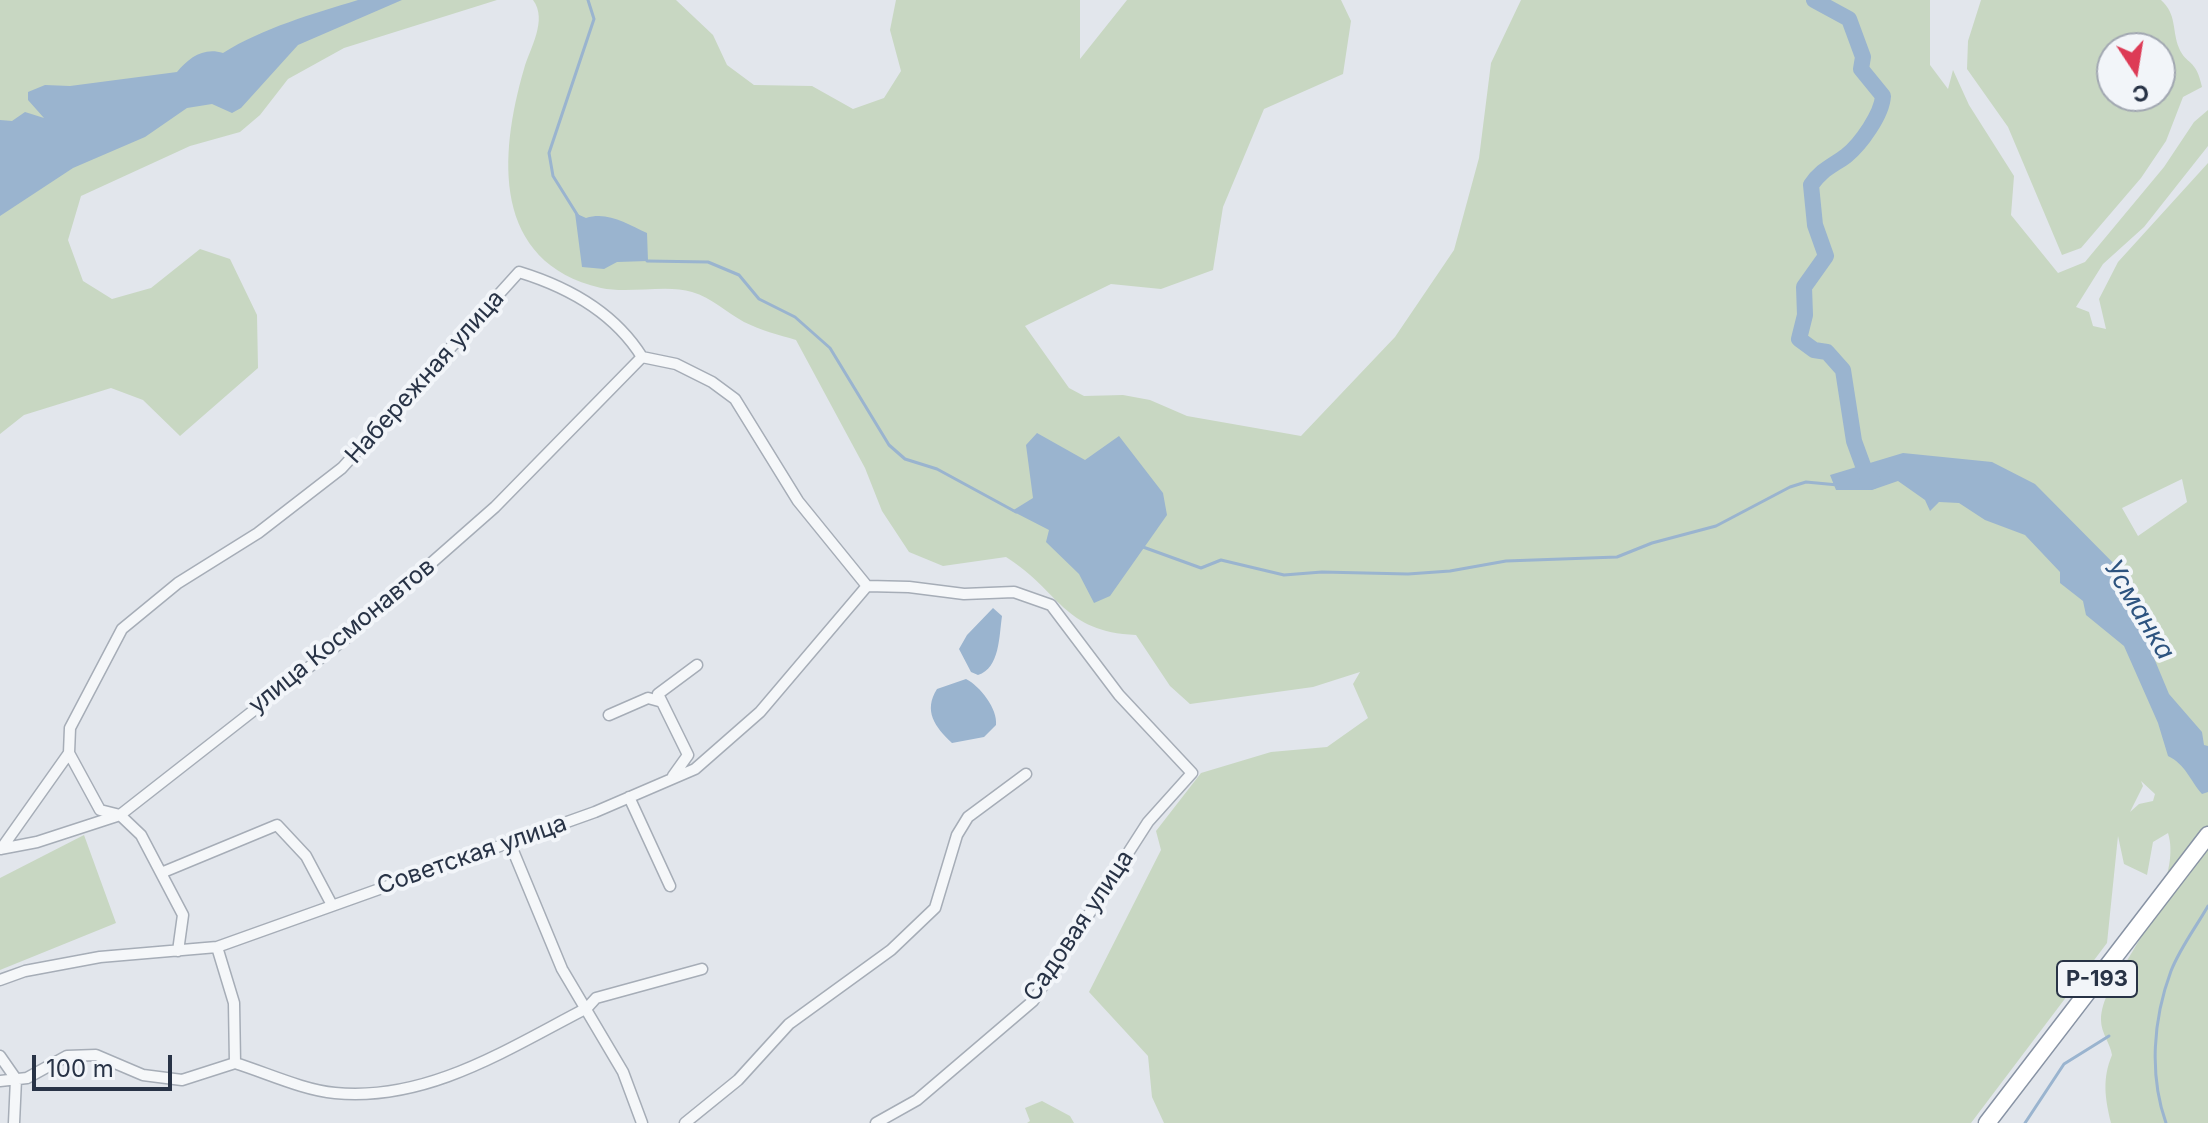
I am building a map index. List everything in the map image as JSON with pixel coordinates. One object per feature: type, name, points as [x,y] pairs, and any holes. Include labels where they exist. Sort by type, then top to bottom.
[{"type":"highway","name":"Р-193","points":[[1987,1123],[2208,835]]},
{"type":"street","name":"Набережная улица","points":[[1,849],[69,753],[70,728],[122,629],[178,583],[258,533],[342,468],[519,272],[552,282],[595,307],[642,357]]},
{"type":"street","points":[[642,357],[676,364],[712,382],[735,399],[798,501],[867,586]]},
{"type":"street","name":"улица Космонавтов","points":[[1,849],[37,842],[120,815],[345,639],[495,507],[642,357]]},
{"type":"street","name":"Садовая улица","points":[[867,586],[909,587],[964,594],[1014,592],[1051,605],[1119,695],[1192,773],[1148,822],[1033,1001],[917,1100],[876,1123]]},
{"type":"street","name":"Советская улица","points":[[0,980],[25,971],[100,957],[217,947],[629,797],[695,769],[760,712],[867,586]]},
{"type":"street","points":[[673,778],[673,772],[684,764],[688,755],[659,701],[661,689],[697,665]]},
{"type":"street","points":[[609,715],[648,698],[659,701]]},
{"type":"street","points":[[69,753],[100,810],[120,815],[141,835],[183,915],[178,951]]},
{"type":"street","points":[[685,1123],[738,1080],[789,1024],[891,950],[935,908],[957,835],[968,817],[1026,774]]},
{"type":"street","points":[[629,797],[670,886]]},
{"type":"street","points":[[161,873],[277,825],[306,856],[332,905]]},
{"type":"street","points":[[509,841],[562,969],[623,1072],[642,1123]]},
{"type":"street","points":[[217,947],[234,1003],[235,1063]]},
{"type":"street","points":[[0,1081],[27,1078],[67,1056],[96,1055],[143,1075],[182,1080],[235,1063],[334,1093],[403,1090],[461,1073],[587,1008],[596,998],[702,969]]},
{"type":"street","points":[[0,1056],[16,1079],[14,1123]]},
{"type":"green space","points":[[0,0],[497,0],[344,48],[288,79],[260,115],[240,132],[190,146],[81,196],[68,240],[83,281],[112,299],[151,288],[200,249],[230,259],[257,315],[258,368],[180,436],[143,400],[111,388],[24,415],[0,434]]},
{"type":"green space","points":[[533,0],[676,0],[713,35],[727,65],[754,85],[812,86],[853,109],[884,98],[901,71],[890,30],[896,0],[1080,0],[1080,59],[1127,0],[1341,0],[1351,21],[1343,74],[1264,109],[1223,207],[1213,270],[1161,289],[1111,284],[1025,326],[1069,388],[1084,396],[1123,395],[1150,400],[1187,416],[1301,436],[1395,337],[1454,250],[1479,158],[1491,63],[1521,0],[1930,0],[1930,65],[1948,89],[1953,70],[1969,105],[2014,176],[2011,215],[2058,273],[2085,262],[2164,167],[2194,122],[2208,110],[2208,146],[2144,227],[2103,264],[2076,307],[2089,312],[2093,326],[2106,329],[2099,299],[2118,262],[2208,163],[2208,1123],[2111,1123],[2106,1097],[2107,1072],[2112,1055],[2101,1025],[2103,1005],[2142,935],[2165,883],[2169,865],[2168,833],[2153,842],[2147,875],[2124,864],[2118,836],[2107,943],[1971,1123],[1164,1123],[1152,1097],[1148,1056],[1089,992],[1161,850],[1156,831],[1201,773],[1271,752],[1327,747],[1368,718],[1353,684],[1360,672],[1313,687],[1190,704],[1170,686],[1136,635],[1112,632],[1077,618],[1006,557],[943,566],[909,552],[882,511],[865,468],[796,340],[750,325],[692,292],[601,288],[565,275],[539,255],[522,230],[512,201],[508,169],[516,102],[536,34],[537,8]],"holes":[[[2182,479],[2187,502],[2138,536],[2122,508]],[[2141,781],[2155,794],[2153,801],[2139,804],[2130,812],[2143,786]]]},
{"type":"green space","points":[[1981,0],[2161,0],[2172,17],[2175,32],[2096,32],[2096,112],[2176,112],[2176,37],[2179,48],[2197,71],[2202,87],[2183,97],[2166,141],[2141,178],[2081,248],[2062,255],[2008,127],[1967,69],[1968,41]]},
{"type":"green space","points":[[84,835],[116,923],[0,970],[0,878]]},
{"type":"green space","points":[[1042,1101],[1070,1116],[1074,1123],[1027,1123],[1030,1121],[1025,1108]]},
{"type":"water","points":[[358,0],[402,0],[298,45],[241,108],[232,113],[212,104],[187,108],[145,137],[73,168],[0,216],[0,120],[12,121],[25,112],[44,118],[28,100],[28,92],[45,85],[70,86],[177,72],[192,58],[203,53],[223,53],[271,29]]},
{"type":"water","points":[[575,213],[586,218],[610,217],[647,233],[648,261],[617,262],[604,269],[582,267]]},
{"type":"water","points":[[1037,433],[1085,460],[1119,436],[1163,493],[1167,515],[1110,596],[1094,603],[1079,574],[1046,542],[1049,530],[1012,511],[1033,498],[1026,445]]},
{"type":"water","points":[[1903,453],[1992,462],[2035,484],[2135,585],[2149,646],[2169,694],[2202,732],[2204,745],[2208,746],[2208,792],[2202,794],[2183,768],[2168,756],[2158,723],[2124,646],[2086,615],[2083,601],[2060,583],[2060,572],[2025,535],[1985,520],[1959,503],[1939,502],[1930,511],[1925,500],[1898,481],[1872,490],[1836,490],[1830,475]]},
{"type":"water","points":[[993,608],[1002,616],[997,650],[991,666],[978,675],[971,672],[959,649],[967,635]]},
{"type":"water","points":[[966,679],[987,699],[996,725],[984,737],[952,743],[936,725],[931,704],[937,689]]},
{"type":"waterway","points":[[578,216],[553,176],[549,153],[594,19],[588,0]]},
{"type":"waterway","name":"Усманка","points":[[1814,0],[1849,19],[1863,57],[1861,69],[1883,96],[1875,120],[1858,144],[1811,185],[1815,225],[1826,256],[1804,287],[1805,315],[1799,339],[1814,350],[1827,352],[1843,370],[1854,441],[1869,482],[1873,481]]},
{"type":"waterway","points":[[647,261],[708,262],[739,275],[759,299],[795,317],[830,348],[889,445],[905,459],[937,469],[1016,512]]},
{"type":"waterway","points":[[1143,547],[1201,568],[1221,560],[1284,575],[1322,572],[1408,574],[1450,571],[1506,561],[1617,557],[1652,543],[1716,526],[1790,487],[1806,482],[1838,485]]},
{"type":"waterway","points":[[2166,1123],[2155,1066],[2160,1008],[2175,962],[2208,906]]},
{"type":"waterway","points":[[2025,1123],[2064,1064],[2109,1036]]}]
